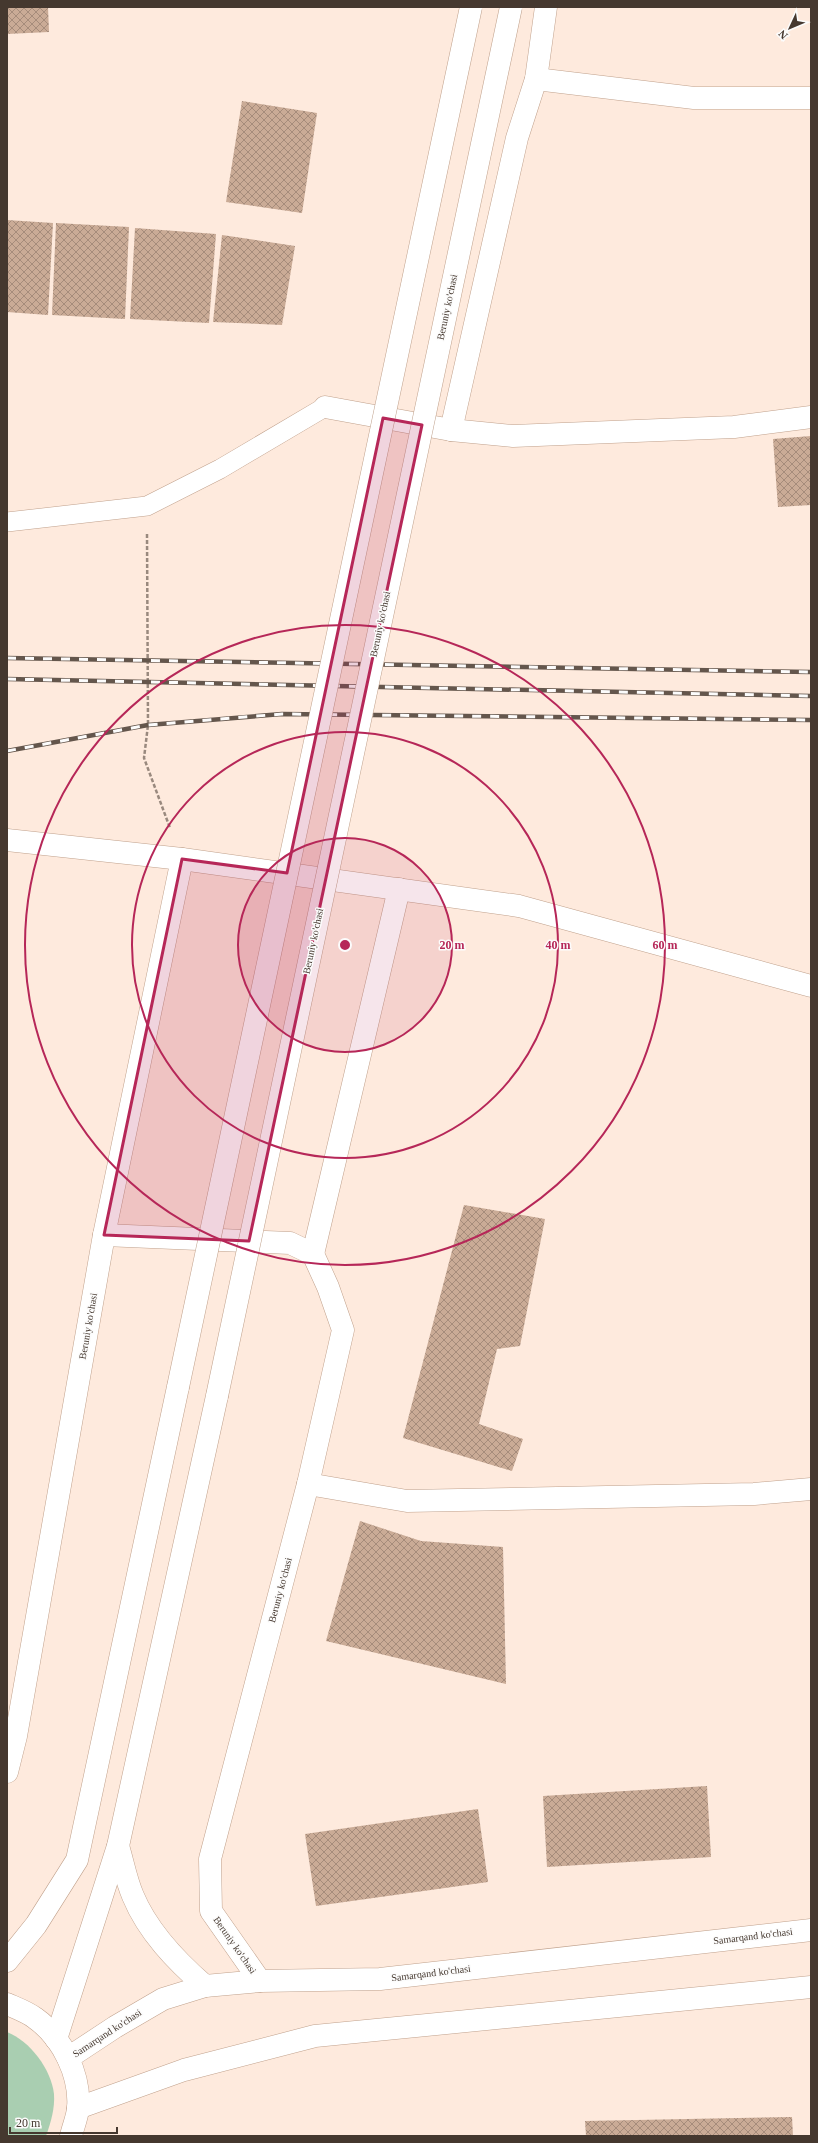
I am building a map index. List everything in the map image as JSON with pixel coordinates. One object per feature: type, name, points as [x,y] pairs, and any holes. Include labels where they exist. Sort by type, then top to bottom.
[{"type":"main road","points":[[7,1961],[36,1925],[77,1860],[471,7]]},
{"type":"main road","name":"Beruniy ko'chasi","points":[[56,2039],[118,1846],[217,1396],[512,7]]},
{"type":"main road","points":[[451,430],[518,138],[536,79],[546,7]]},
{"type":"main road","points":[[536,79],[694,98],[811,98]]},
{"type":"main road","points":[[325,407],[451,430],[513,436],[734,426],[811,416]]},
{"type":"main road","points":[[7,840],[182,859],[519,906],[811,986]]},
{"type":"main road","name":"Beruniy ko'chasi","points":[[7,1772],[16,1736],[104,1235],[182,859]]},
{"type":"main road","points":[[104,1235],[290,1243],[313,1254],[399,889]]},
{"type":"main road","name":"Beruniy ko'chasi","points":[[260,1980],[212,1911],[210,1859],[308,1484],[343,1330],[328,1287],[313,1254]]},
{"type":"main road","points":[[308,1484],[407,1501],[754,1494],[811,1489]]},
{"type":"main road","points":[[118,1846],[133,1896],[149,1926],[176,1960],[205,1986]]},
{"type":"main road","name":"Samarqand ko'chasi","points":[[68,2058],[115,2027],[162,1999],[205,1986],[260,1980],[380,1979],[811,1930]]},
{"type":"main road","points":[[78,2108],[184,2070],[315,2036],[811,1987]]},
{"type":"main road","points":[[7,2004],[34,2018],[56,2039],[68,2058],[76,2083],[78,2108],[71,2136]]},
{"type":"lane","points":[[7,522],[147,506],[220,469],[325,407]]},
{"type":"path","points":[[147,506],[148,718],[144,758],[182,859]]},
{"type":"highlighted area","points":[[383,418],[422,425],[249,1241],[104,1235],[182,859],[287,873]]},
{"type":"green space","points":[[7,2032],[16,2036],[31,2049],[38,2057],[49,2075],[54,2094],[54,2104],[50,2126],[46,2136],[7,2136]]},
{"type":"building","points":[[7,7],[48,7],[49,32],[7,34]]},
{"type":"building","points":[[242,101],[317,113],[302,213],[226,202]]},
{"type":"building","points":[[7,220],[53,223],[48,315],[7,312]]},
{"type":"building","points":[[56,223],[129,227],[125,319],[52,315]]},
{"type":"building","points":[[135,228],[216,234],[209,323],[130,319]]},
{"type":"building","points":[[222,235],[295,246],[282,325],[213,322]]},
{"type":"building","points":[[811,436],[811,505],[778,507],[773,439]]},
{"type":"building","points":[[464,1205],[545,1219],[520,1346],[497,1349],[479,1424],[523,1439],[512,1471],[403,1438]]},
{"type":"building","points":[[360,1521],[421,1541],[503,1547],[506,1684],[326,1641]]},
{"type":"building","points":[[707,1786],[711,1857],[547,1867],[543,1796]]},
{"type":"building","points":[[478,1809],[488,1882],[316,1906],[305,1834]]},
{"type":"building","points":[[792,2117],[793,2136],[586,2136],[585,2121]]},
{"type":"railway","points":[[7,658],[811,672]]},
{"type":"railway","points":[[7,679],[811,696]]},
{"type":"railway","points":[[7,751],[148,725],[282,714],[811,720]]}]
